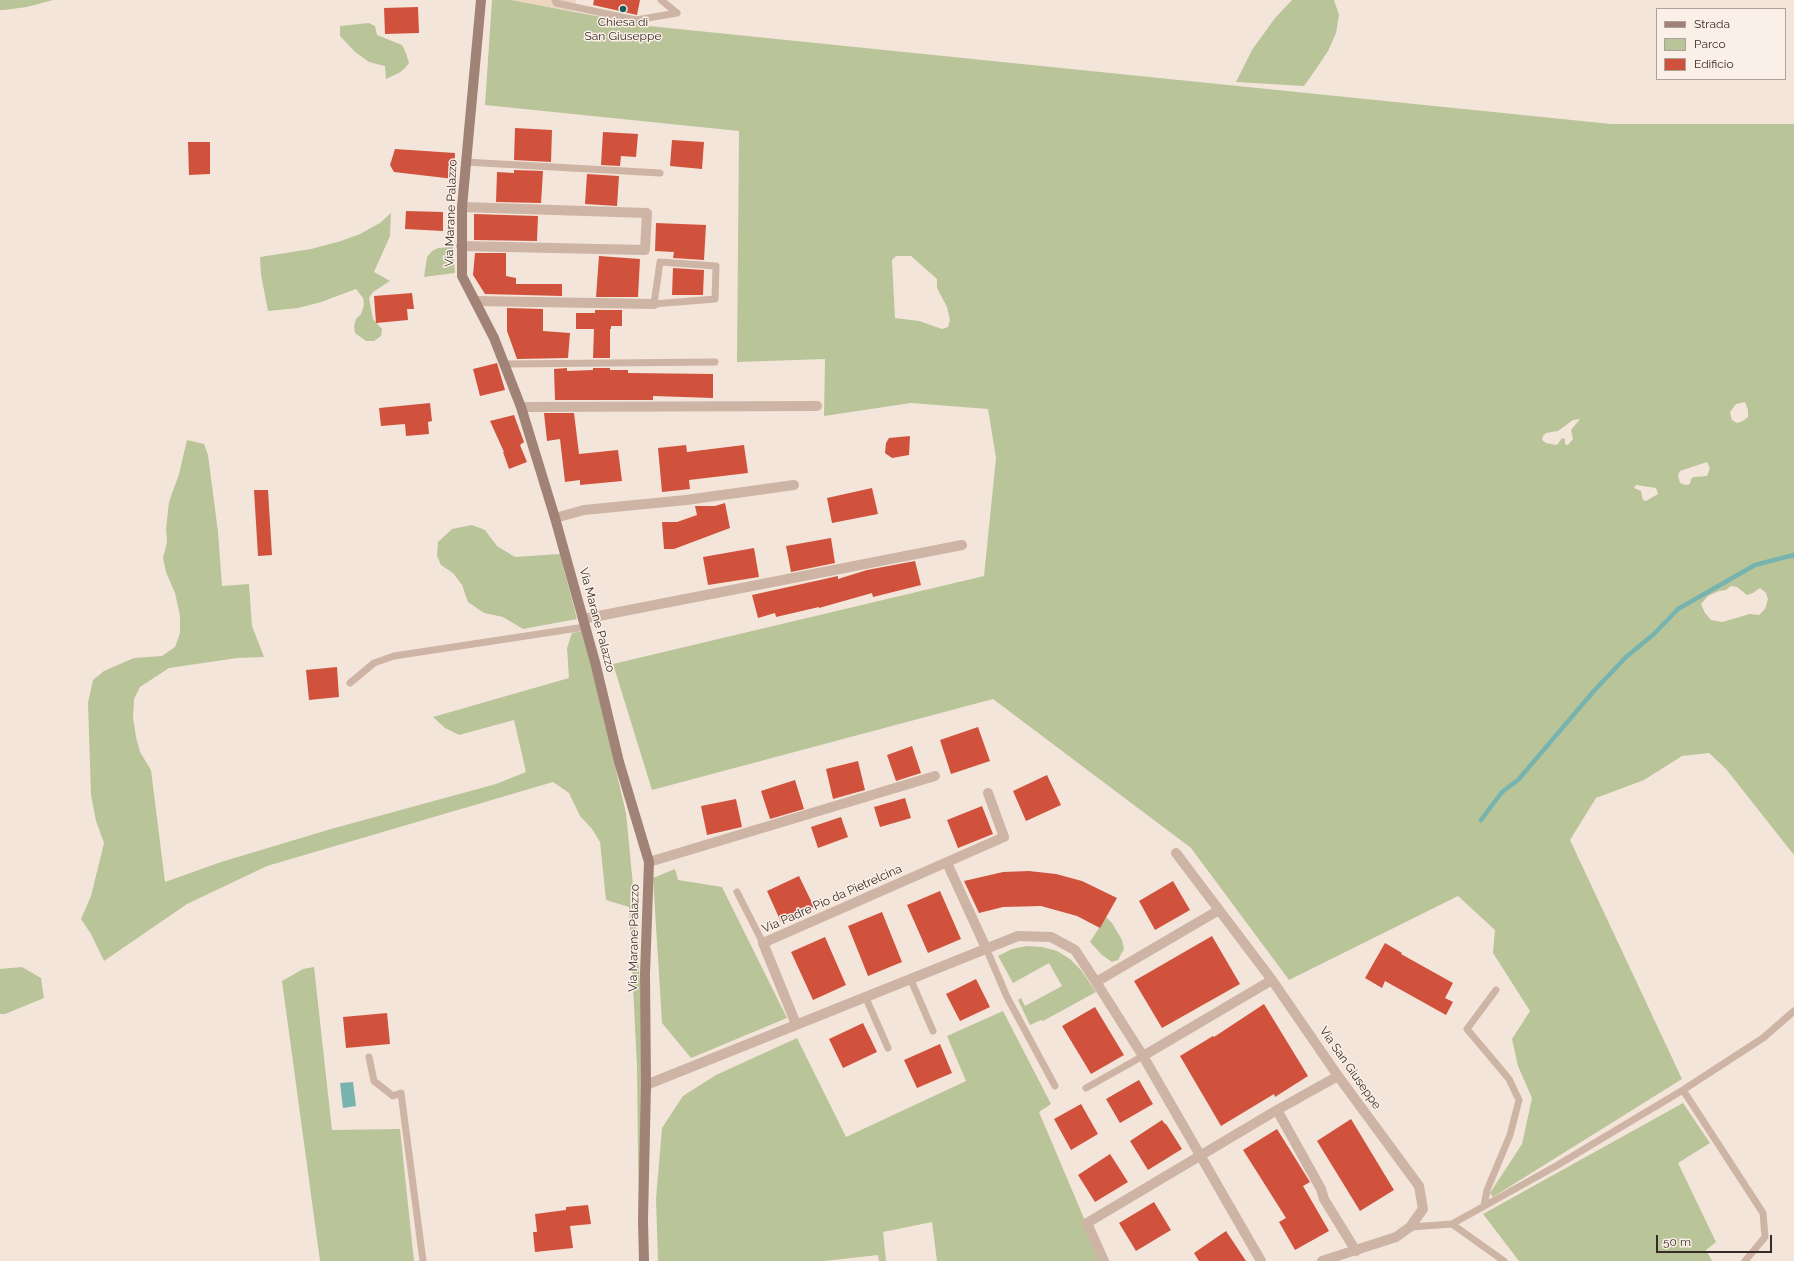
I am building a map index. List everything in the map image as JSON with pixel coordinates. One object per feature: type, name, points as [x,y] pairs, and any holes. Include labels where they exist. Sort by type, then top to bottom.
[{"type":"main road","name":"Via Marane Palazzo","points":[[481,0],[465,162],[462,207],[462,276],[494,338],[521,407],[555,518],[584,623],[619,762],[649,862],[645,974],[646,1085],[643,1220],[644,1261]]},
{"type":"street","points":[[461,246],[645,250],[647,213],[462,207]]},
{"type":"street","points":[[475,301],[654,304]]},
{"type":"street","points":[[521,407],[817,406]]},
{"type":"street","points":[[555,518],[584,510],[686,500],[794,485]]},
{"type":"street","points":[[584,623],[962,545]]},
{"type":"street","points":[[649,862],[935,776]]},
{"type":"street","name":"Via Padre Pio da Pietrelcina","points":[[796,1024],[763,943],[1004,837],[988,793]]},
{"type":"street","name":"Via San Giuseppe","points":[[1176,853],[1272,980],[1338,1076],[1419,1186],[1423,1209],[1410,1227],[1396,1237],[1322,1261]]},
{"type":"street","points":[[947,863],[986,948]]},
{"type":"street","points":[[1096,982],[1219,910]]},
{"type":"street","points":[[646,1085],[1018,936],[1051,937],[1075,950],[1096,982],[1143,1056],[1261,1261]]},
{"type":"street","points":[[1143,1056],[1272,980]]},
{"type":"street","points":[[1104,1261],[1087,1223],[1201,1157],[1277,1110],[1338,1076]]},
{"type":"street","points":[[1277,1110],[1321,1189],[1324,1198],[1356,1251]]},
{"type":"lane","points":[[556,0],[556,3],[636,20],[677,13],[661,0]]},
{"type":"lane","points":[[465,162],[660,173]]},
{"type":"lane","points":[[660,262],[716,266],[715,299],[654,304],[660,262]]},
{"type":"lane","points":[[504,364],[715,362]]},
{"type":"lane","points":[[350,683],[374,663],[394,656],[584,623]]},
{"type":"lane","points":[[737,892],[763,943]]},
{"type":"lane","points":[[986,948],[1007,997],[1055,1086]]},
{"type":"lane","points":[[910,978],[932,1031]]},
{"type":"lane","points":[[1484,1206],[1487,1190],[1510,1135],[1519,1100],[1509,1079],[1467,1029],[1496,990]]},
{"type":"lane","points":[[865,996],[888,1048]]},
{"type":"lane","points":[[1410,1227],[1452,1224],[1484,1206],[1562,1162],[1683,1090],[1763,1038],[1794,1011]]},
{"type":"lane","points":[[1086,1088],[1143,1056]]},
{"type":"lane","points":[[369,1057],[374,1081],[393,1096],[402,1093],[423,1261]]},
{"type":"lane","points":[[1683,1090],[1763,1213],[1765,1237],[1745,1261]]},
{"type":"lane","points":[[1452,1224],[1504,1261]]},
{"type":"green space","points":[[0,0],[53,0],[27,7],[0,10]]},
{"type":"green space","points":[[492,0],[512,0],[649,26],[1611,124],[1794,124],[1794,855],[1726,769],[1709,753],[1682,756],[1644,780],[1596,798],[1570,840],[1682,1079],[1493,1197],[1490,1193],[1522,1144],[1532,1098],[1518,1066],[1512,1039],[1530,1011],[1493,953],[1495,930],[1458,896],[1289,980],[1191,848],[993,699],[652,790],[613,664],[984,576],[996,458],[988,409],[911,403],[824,416],[825,359],[737,362],[739,131],[485,105]],"holes":[[[896,256],[911,256],[937,279],[937,288],[947,307],[950,320],[948,327],[942,329],[919,321],[895,318],[892,260]],[[1745,402],[1748,410],[1748,417],[1737,423],[1732,420],[1730,412],[1736,404]],[[1580,419],[1571,430],[1573,439],[1568,445],[1565,444],[1565,439],[1562,438],[1557,445],[1546,443],[1542,440],[1546,433],[1558,431],[1573,420]],[[1707,462],[1710,468],[1707,476],[1694,477],[1691,479],[1690,484],[1686,485],[1680,483],[1678,475],[1680,471]],[[1636,485],[1656,488],[1658,494],[1646,501],[1643,500],[1641,491],[1634,488]],[[1731,586],[1737,587],[1747,595],[1760,588],[1766,593],[1768,599],[1765,609],[1759,615],[1750,614],[1722,622],[1711,620],[1705,613],[1701,604],[1708,596],[1719,591],[1726,590]]]},
{"type":"green space","points":[[1292,0],[1334,0],[1339,15],[1336,33],[1328,51],[1318,66],[1304,86],[1236,82],[1252,50],[1275,18]]},
{"type":"green space","points":[[369,23],[375,26],[377,35],[402,45],[406,53],[409,63],[399,73],[386,79],[385,66],[369,62],[355,52],[340,36],[340,26]]},
{"type":"green space","points":[[391,213],[390,236],[374,272],[390,281],[373,292],[369,298],[373,319],[382,329],[381,336],[374,341],[366,341],[355,333],[354,326],[356,319],[361,314],[364,305],[363,298],[356,289],[321,302],[298,308],[268,311],[261,275],[260,257],[311,249],[341,241],[360,234],[380,223]]},
{"type":"green space","points":[[453,247],[455,273],[424,277],[427,257],[432,251],[438,248]]},
{"type":"green space","points":[[187,440],[204,444],[208,455],[218,532],[222,586],[249,584],[252,626],[264,657],[237,658],[169,668],[140,687],[134,699],[133,717],[136,737],[140,752],[151,770],[165,882],[221,862],[331,829],[496,784],[526,772],[514,720],[459,735],[445,728],[433,717],[569,678],[567,648],[572,633],[583,631],[626,813],[635,906],[642,1018],[639,1235],[637,1067],[629,907],[606,900],[600,842],[592,829],[580,816],[569,793],[553,782],[267,866],[187,904],[104,961],[91,934],[81,919],[91,896],[104,843],[96,821],[91,795],[88,703],[93,680],[104,671],[134,658],[162,656],[175,647],[180,633],[180,616],[175,593],[166,572],[163,558],[167,542],[166,529],[169,502],[179,474]]},
{"type":"green space","points":[[472,525],[485,530],[497,546],[515,557],[560,554],[577,619],[523,629],[503,617],[484,613],[468,602],[462,585],[453,573],[441,565],[437,556],[438,542],[452,529]]},
{"type":"green space","points":[[675,869],[678,880],[722,887],[787,1018],[691,1058],[662,1023],[653,878]]},
{"type":"green space","points":[[1106,917],[1112,923],[1122,940],[1124,949],[1118,960],[1112,962],[1102,955],[1090,942]]},
{"type":"green space","points":[[1027,946],[1042,947],[1057,951],[1070,959],[1081,970],[1096,992],[1043,1021],[1041,1020],[1030,1025],[1018,1000],[1021,998],[1025,1006],[1062,986],[1049,963],[1013,983],[998,956],[1012,949]]},
{"type":"green space","points":[[22,967],[41,978],[44,998],[5,1014],[0,1014],[0,969]]},
{"type":"green space","points":[[314,967],[332,1130],[400,1129],[414,1261],[320,1261],[282,981],[303,969]]},
{"type":"green space","points":[[1003,1011],[1051,1104],[1039,1112],[1102,1261],[937,1261],[932,1222],[883,1232],[886,1261],[879,1261],[878,1255],[824,1261],[658,1261],[656,1199],[662,1128],[683,1096],[716,1075],[797,1038],[846,1137],[966,1081],[947,1036]]},
{"type":"green space","points":[[1683,1103],[1710,1143],[1678,1163],[1716,1242],[1706,1250],[1712,1261],[1519,1261],[1483,1214]]},
{"type":"shaded area","points":[[512,0],[576,0],[574,12]]},
{"type":"water","points":[[353,1082],[356,1106],[343,1108],[340,1083]]},
{"type":"building","name":"Chiesa di San Giuseppe","points":[[594,0],[640,0],[637,15],[593,5]]},
{"type":"building","points":[[418,7],[419,33],[385,34],[384,8]]},
{"type":"building","points":[[515,128],[552,130],[551,162],[514,160]]},
{"type":"building","points":[[603,132],[638,134],[636,157],[621,156],[620,166],[601,165]]},
{"type":"building","points":[[672,140],[704,142],[702,169],[670,166]]},
{"type":"building","points":[[188,142],[210,142],[210,174],[189,175]]},
{"type":"building","points":[[395,149],[455,153],[454,179],[394,172],[390,165]]},
{"type":"building","points":[[514,170],[543,171],[541,203],[496,202],[497,172],[514,173]]},
{"type":"building","points":[[587,174],[619,176],[617,206],[585,204]]},
{"type":"building","points":[[406,211],[443,212],[443,231],[405,229]]},
{"type":"building","points":[[474,214],[538,216],[537,241],[474,240]]},
{"type":"building","points":[[656,223],[706,225],[704,260],[673,258],[674,252],[655,251]]},
{"type":"building","points":[[475,253],[506,253],[506,276],[516,278],[516,284],[562,284],[562,296],[485,294],[473,275]]},
{"type":"building","points":[[599,256],[640,259],[638,297],[596,297]]},
{"type":"building","points":[[673,268],[704,270],[703,295],[672,295]]},
{"type":"building","points":[[412,293],[414,309],[407,309],[408,320],[376,323],[374,296]]},
{"type":"building","points":[[507,308],[543,309],[543,331],[570,333],[568,358],[517,359],[507,331]]},
{"type":"building","points":[[595,310],[622,310],[622,326],[611,326],[610,329],[610,358],[593,358],[594,329],[576,329],[576,313],[595,313]]},
{"type":"building","points":[[497,363],[505,390],[480,396],[473,369]]},
{"type":"building","points":[[567,368],[567,371],[610,368],[610,370],[628,370],[628,373],[713,374],[713,398],[653,396],[653,400],[555,400],[554,369]]},
{"type":"building","points":[[430,403],[432,421],[428,422],[429,434],[406,436],[405,424],[381,426],[379,408]]},
{"type":"building","points":[[544,413],[574,413],[579,454],[618,450],[622,481],[580,485],[580,480],[565,482],[560,439],[547,441]]},
{"type":"building","points":[[514,415],[524,442],[520,445],[527,462],[509,469],[504,452],[490,421]]},
{"type":"building","points":[[910,436],[909,455],[892,458],[885,453],[886,443],[889,438]]},
{"type":"building","points":[[686,445],[687,452],[744,445],[748,473],[689,480],[690,489],[662,492],[658,448]]},
{"type":"building","points":[[872,488],[878,514],[832,523],[827,498]]},
{"type":"building","points":[[254,490],[268,490],[272,555],[258,556]]},
{"type":"building","points":[[725,503],[730,528],[674,549],[664,549],[662,522],[677,522],[697,515],[695,506],[715,506]]},
{"type":"building","points":[[831,538],[835,563],[791,572],[786,546]]},
{"type":"building","points":[[754,548],[759,577],[708,585],[703,557]]},
{"type":"building","points":[[915,561],[921,585],[873,597],[872,593],[819,608],[776,617],[775,613],[758,618],[752,595],[838,576],[838,579],[867,570]]},
{"type":"building","points":[[337,667],[339,697],[309,700],[306,670]]},
{"type":"building","points":[[978,727],[990,761],[951,774],[940,740]]},
{"type":"building","points":[[912,746],[921,773],[896,781],[887,755]]},
{"type":"building","points":[[858,761],[865,790],[833,799],[826,769]]},
{"type":"building","points":[[1047,775],[1061,805],[1026,821],[1013,791]]},
{"type":"building","points":[[795,780],[804,809],[770,819],[761,791]]},
{"type":"building","points":[[905,798],[911,818],[880,827],[874,807]]},
{"type":"building","points":[[736,799],[742,827],[707,835],[701,806]]},
{"type":"building","points":[[982,806],[993,834],[958,848],[947,820]]},
{"type":"building","points":[[841,817],[848,837],[818,848],[811,827]]},
{"type":"building","points":[[1029,871],[1056,874],[1082,881],[1117,898],[1100,928],[1077,916],[1041,906],[1003,907],[979,913],[964,881],[1003,872]]},
{"type":"building","points":[[799,876],[814,907],[781,922],[767,891]]},
{"type":"building","points":[[1173,881],[1190,910],[1155,930],[1139,901]]},
{"type":"building","points":[[940,891],[961,939],[928,953],[907,905]]},
{"type":"building","points":[[882,912],[902,962],[868,976],[848,926]]},
{"type":"building","points":[[1212,936],[1240,984],[1162,1028],[1134,981]]},
{"type":"building","points":[[825,937],[846,985],[813,1000],[791,952]]},
{"type":"building","points":[[1385,943],[1402,953],[1401,954],[1453,983],[1445,998],[1453,1002],[1446,1015],[1385,981],[1382,988],[1365,978]]},
{"type":"building","points":[[976,979],[990,1007],[960,1021],[946,994]]},
{"type":"building","points":[[1264,1004],[1308,1076],[1275,1097],[1274,1094],[1221,1126],[1180,1056],[1213,1036],[1214,1037]]},
{"type":"building","points":[[1095,1007],[1124,1055],[1091,1074],[1062,1026]]},
{"type":"building","points":[[387,1013],[390,1044],[346,1048],[343,1017]]},
{"type":"building","points":[[863,1023],[877,1052],[843,1068],[829,1039]]},
{"type":"building","points":[[940,1044],[952,1073],[917,1088],[904,1060]]},
{"type":"building","points":[[1139,1080],[1153,1104],[1120,1123],[1106,1099]]},
{"type":"building","points":[[1081,1104],[1098,1134],[1071,1150],[1054,1119]]},
{"type":"building","points":[[1351,1119],[1394,1190],[1360,1211],[1317,1141]]},
{"type":"building","points":[[1162,1120],[1182,1149],[1148,1170],[1130,1141]]},
{"type":"building","points":[[1277,1129],[1310,1182],[1303,1186],[1329,1231],[1295,1250],[1279,1222],[1286,1218],[1243,1150]]},
{"type":"building","points":[[1110,1154],[1128,1182],[1095,1202],[1078,1175]]},
{"type":"building","points":[[1154,1202],[1171,1230],[1136,1251],[1119,1223]]},
{"type":"building","points":[[588,1205],[591,1224],[570,1226],[573,1248],[535,1252],[533,1232],[537,1232],[535,1214],[566,1210],[566,1207]]},
{"type":"building","points":[[1226,1231],[1246,1261],[1199,1261],[1194,1253]]},
{"type":"waterway","points":[[1481,820],[1502,792],[1518,780],[1593,692],[1626,657],[1654,634],[1678,609],[1755,565],[1794,555]]},
{"type":"place","name":"Chiesa di San Giuseppe","points":[[623,9]]}]
